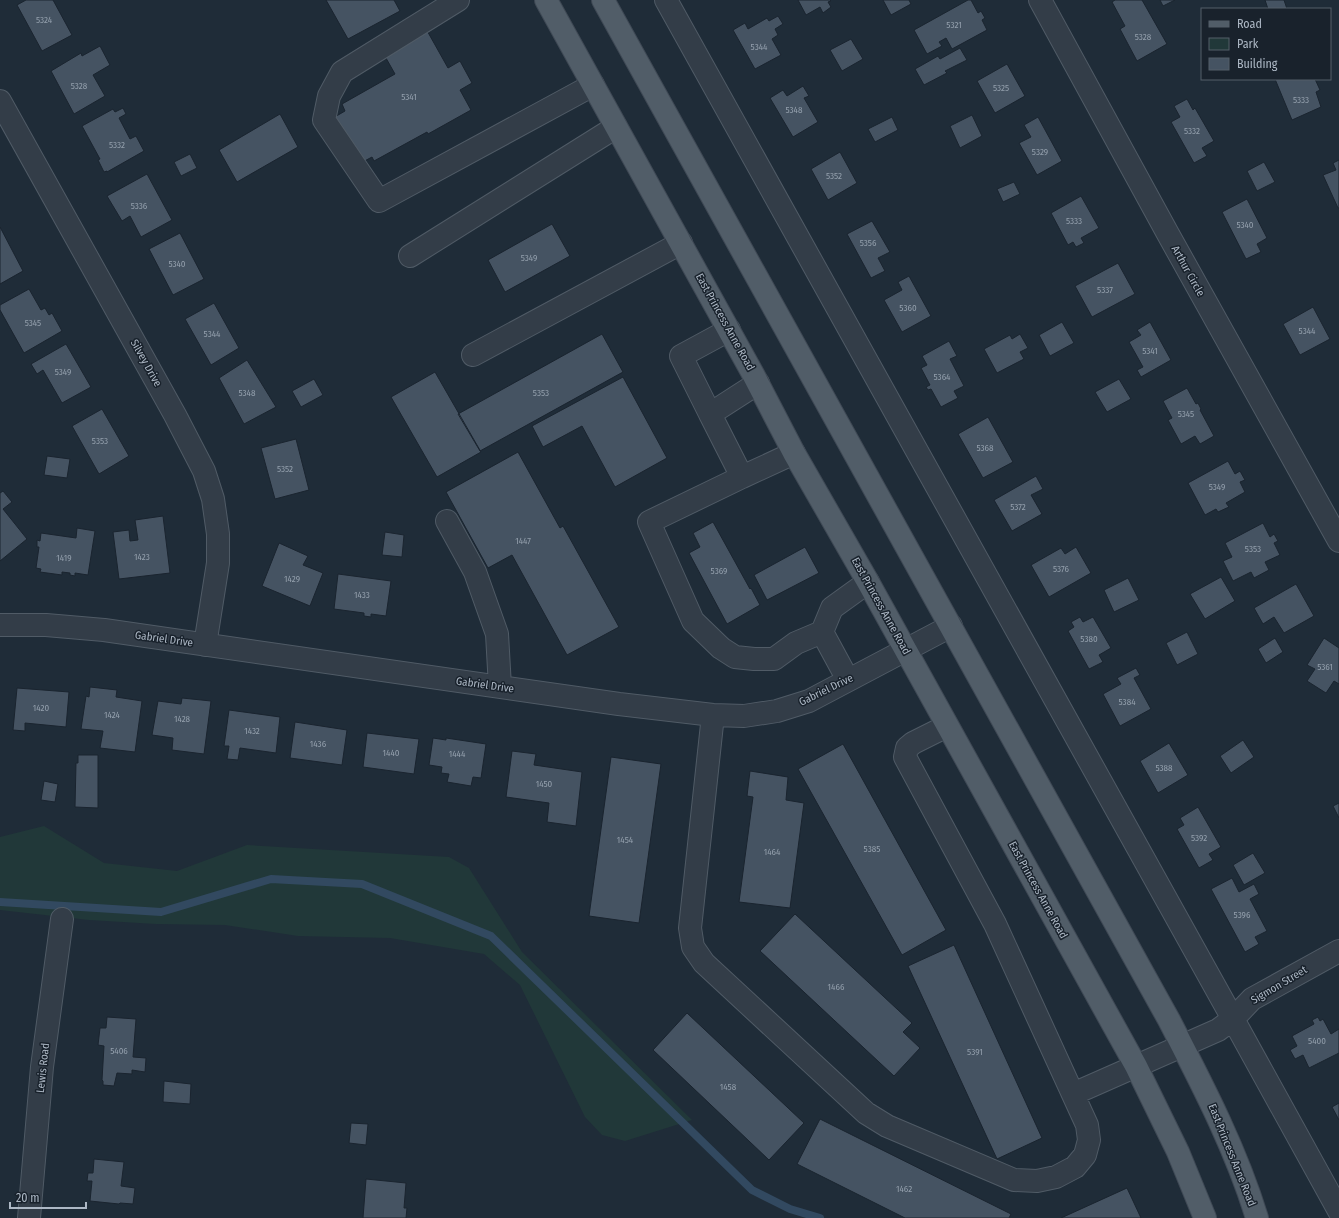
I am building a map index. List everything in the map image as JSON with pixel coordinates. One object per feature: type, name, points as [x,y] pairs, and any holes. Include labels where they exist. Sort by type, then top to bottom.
[{"type":"main road","name":"East Princess Anne Road","points":[[546,0],[729,330],[794,453],[868,582],[1136,1066],[1178,1152],[1205,1218]]},
{"type":"main road","name":"East Princess Anne Road","points":[[603,0],[1169,1020],[1222,1126],[1252,1201],[1257,1218]]},
{"type":"street","points":[[458,0],[342,72],[329,96],[324,120],[379,201],[593,85]]},
{"type":"street","points":[[666,0],[1339,1211]]},
{"type":"street","name":"Arthur Circle","points":[[1040,0],[1339,541]]},
{"type":"street","name":"Silvey Drive","points":[[0,101],[175,415],[204,471],[213,499],[218,534],[218,563],[204,645]]},
{"type":"street","points":[[410,256],[616,127]]},
{"type":"street","points":[[473,355],[681,243]]},
{"type":"street","points":[[729,330],[680,356],[742,477]]},
{"type":"street","points":[[710,414],[758,383]]},
{"type":"street","points":[[794,453],[649,522],[693,621],[721,648],[735,657],[754,660],[774,658],[796,643],[822,632],[832,608],[868,582]]},
{"type":"street","points":[[447,521],[475,572],[497,634],[500,687]]},
{"type":"street","name":"Gabriel Drive","points":[[0,625],[46,625],[97,630],[619,704],[713,715],[744,716],[777,711],[809,701],[951,626]]},
{"type":"street","points":[[822,632],[848,680]]},
{"type":"street","points":[[713,715],[690,928],[694,947],[704,963],[866,1114],[887,1126],[1014,1180],[1037,1181],[1056,1177],[1075,1167],[1085,1155],[1089,1140],[1087,1125],[995,924],[905,757],[907,748],[913,742],[947,726]]},
{"type":"street","name":"Lewis Road","points":[[29,1218],[42,1067],[62,919]]},
{"type":"street","name":"Sigmon Street","points":[[1073,1094],[1218,1030],[1233,1019],[1252,999],[1339,951]]},
{"type":"green space","points":[[44,826],[104,863],[177,871],[247,845],[449,857],[469,868],[522,952],[692,1120],[625,1141],[602,1135],[585,1117],[520,985],[484,954],[390,938],[298,936],[225,925],[156,924],[89,920],[0,910],[0,837]]},
{"type":"building","points":[[26,0],[53,0],[72,35],[42,51],[17,5]]},
{"type":"building","points":[[326,0],[394,0],[400,11],[348,39]]},
{"type":"building","points":[[798,0],[830,0],[831,1],[828,2],[831,7],[823,13],[820,7],[806,15]]},
{"type":"building","points":[[883,0],[909,0],[911,4],[891,15]]},
{"type":"building","points":[[968,0],[971,0],[978,13],[981,11],[985,18],[982,20],[987,30],[952,49],[946,38],[939,42],[942,46],[927,54],[914,30]]},
{"type":"building","points":[[1115,0],[1142,0],[1167,44],[1137,61],[1120,29],[1125,26],[1112,2]]},
{"type":"building","points":[[1160,0],[1175,0],[1163,6]]},
{"type":"building","points":[[1265,0],[1284,0],[1287,8],[1268,8]]},
{"type":"building","points":[[778,16],[783,24],[775,29],[778,35],[772,39],[781,55],[755,69],[733,30],[745,23],[748,29],[767,18],[769,21]]},
{"type":"building","points":[[425,27],[448,68],[460,61],[472,83],[460,90],[471,110],[428,134],[427,132],[374,161],[372,157],[359,164],[333,118],[345,111],[342,104],[395,74],[382,51]]},
{"type":"building","points":[[851,39],[863,59],[842,71],[830,50]]},
{"type":"building","points":[[100,46],[110,65],[93,75],[105,96],[74,114],[51,71],[81,53],[82,56]]},
{"type":"building","points":[[960,48],[967,60],[945,71],[947,73],[924,85],[915,69],[938,56],[940,59]]},
{"type":"building","points":[[1007,64],[1025,96],[995,113],[977,81]]},
{"type":"building","points":[[1275,80],[1315,80],[1320,90],[1316,92],[1321,107],[1292,120]]},
{"type":"building","points":[[803,86],[809,96],[804,98],[818,122],[793,137],[770,98],[783,90],[787,96]]},
{"type":"building","points":[[1187,99],[1193,110],[1195,108],[1214,141],[1202,148],[1207,156],[1194,163],[1171,122],[1180,117],[1174,106]]},
{"type":"building","points":[[123,108],[126,114],[119,118],[130,139],[136,136],[144,151],[107,172],[104,172],[98,160],[100,159],[82,126],[113,109],[115,112]]},
{"type":"building","points":[[280,114],[298,147],[237,182],[219,150]]},
{"type":"building","points":[[972,115],[982,136],[960,148],[950,126]]},
{"type":"building","points":[[892,117],[898,130],[875,142],[868,129]]},
{"type":"building","points":[[1038,117],[1062,161],[1037,175],[1019,143],[1031,137],[1024,125]]},
{"type":"building","points":[[840,152],[857,183],[828,200],[811,169]]},
{"type":"building","points":[[190,154],[197,168],[181,176],[174,162]]},
{"type":"building","points":[[1339,160],[1338,208],[1323,175],[1336,170],[1333,163]]},
{"type":"building","points":[[1264,162],[1275,182],[1257,191],[1247,171]]},
{"type":"building","points":[[147,174],[172,220],[141,237],[130,216],[122,221],[107,196]]},
{"type":"building","points":[[1014,182],[1020,194],[1003,202],[997,189]]},
{"type":"building","points":[[1081,196],[1099,228],[1081,238],[1084,243],[1076,247],[1073,242],[1068,245],[1051,213]]},
{"type":"building","points":[[1247,199],[1267,238],[1257,244],[1261,252],[1246,259],[1222,212]]},
{"type":"building","points":[[872,221],[890,252],[878,258],[885,271],[871,278],[847,234]]},
{"type":"building","points":[[552,224],[570,256],[505,292],[488,260]]},
{"type":"building","points":[[0,227],[23,271],[0,284]]},
{"type":"building","points":[[180,233],[204,279],[173,295],[149,249]]},
{"type":"building","points":[[1118,263],[1135,294],[1092,317],[1075,286]]},
{"type":"building","points":[[909,276],[931,316],[902,332],[884,300],[902,290],[898,282]]},
{"type":"building","points":[[29,289],[41,310],[45,308],[49,315],[52,313],[62,331],[24,353],[0,310],[0,305]]},
{"type":"building","points":[[214,303],[239,348],[211,365],[185,319]]},
{"type":"building","points":[[1313,307],[1330,339],[1300,355],[1283,324]]},
{"type":"building","points":[[1062,322],[1074,343],[1050,356],[1039,335]]},
{"type":"building","points":[[1150,322],[1171,360],[1141,377],[1137,370],[1143,367],[1129,342],[1141,335],[1137,330]]},
{"type":"building","points":[[602,334],[623,372],[480,451],[458,414]]},
{"type":"building","points":[[1020,334],[1028,348],[1020,352],[1024,359],[997,373],[984,349],[1010,335],[1012,339]]},
{"type":"building","points":[[949,341],[957,356],[950,359],[964,386],[954,391],[958,398],[941,407],[931,389],[928,390],[926,387],[930,385],[921,368],[927,365],[922,356]]},
{"type":"building","points":[[66,344],[91,387],[62,403],[43,370],[37,374],[31,364]]},
{"type":"building","points":[[247,360],[276,407],[244,424],[219,378]]},
{"type":"building","points":[[435,372],[481,452],[437,477],[391,397]]},
{"type":"building","points":[[623,377],[667,458],[615,487],[582,426],[543,447],[532,426]]},
{"type":"building","points":[[314,379],[323,395],[301,407],[292,391]]},
{"type":"building","points":[[1119,379],[1131,399],[1107,412],[1095,392]]},
{"type":"building","points":[[1187,388],[1196,404],[1198,403],[1201,409],[1200,410],[1214,436],[1200,444],[1195,436],[1181,444],[1168,420],[1172,418],[1163,401]]},
{"type":"building","points":[[102,409],[129,456],[99,474],[72,426]]},
{"type":"building","points":[[988,417],[1013,462],[983,478],[958,434]]},
{"type":"building","points":[[296,439],[309,490],[275,499],[261,448]]},
{"type":"building","points":[[518,452],[560,528],[563,526],[619,627],[567,655],[512,555],[488,568],[446,492]]},
{"type":"building","points":[[47,456],[70,459],[67,478],[44,475]]},
{"type":"building","points":[[1228,461],[1235,474],[1240,471],[1245,480],[1240,482],[1245,492],[1226,503],[1229,507],[1218,512],[1216,509],[1205,515],[1188,483]]},
{"type":"building","points":[[1036,476],[1043,489],[1031,495],[1042,514],[1012,531],[994,500]]},
{"type":"building","points":[[3,491],[12,502],[3,509],[27,539],[0,561],[0,493]]},
{"type":"building","points":[[163,516],[170,573],[119,579],[113,532],[129,530],[130,541],[138,540],[135,520]]},
{"type":"building","points":[[713,522],[760,605],[727,624],[689,553],[700,547],[693,533]]},
{"type":"building","points":[[1263,523],[1270,537],[1274,534],[1278,541],[1274,543],[1280,555],[1265,562],[1269,570],[1254,578],[1251,572],[1233,581],[1223,561],[1232,557],[1225,543]]},
{"type":"building","points":[[77,528],[95,531],[88,575],[75,573],[75,576],[70,575],[70,573],[62,572],[62,575],[40,572],[41,569],[36,568],[39,547],[37,547],[37,540],[40,541],[41,533],[76,538]]},
{"type":"building","points":[[385,532],[404,535],[402,557],[382,555]]},
{"type":"building","points":[[279,543],[308,556],[303,565],[323,573],[310,606],[262,586]]},
{"type":"building","points":[[805,547],[819,573],[767,600],[754,575]]},
{"type":"building","points":[[1076,547],[1091,573],[1049,597],[1031,565],[1061,548],[1065,554]]},
{"type":"building","points":[[338,574],[391,581],[386,616],[371,614],[371,617],[364,616],[364,613],[334,609]]},
{"type":"building","points":[[1221,577],[1235,601],[1205,619],[1190,594]]},
{"type":"building","points":[[1128,578],[1139,600],[1114,612],[1104,590]]},
{"type":"building","points":[[1296,584],[1314,616],[1284,633],[1274,617],[1263,624],[1254,608]]},
{"type":"building","points":[[1080,617],[1083,622],[1093,617],[1111,648],[1099,655],[1103,662],[1089,669],[1068,631],[1074,627],[1071,622]]},
{"type":"building","points":[[1187,632],[1198,654],[1177,665],[1166,643]]},
{"type":"building","points":[[1275,638],[1283,652],[1266,663],[1258,649]]},
{"type":"building","points":[[1324,638],[1339,648],[1339,684],[1334,681],[1326,693],[1307,681],[1315,669],[1307,665]]},
{"type":"building","points":[[1136,668],[1140,675],[1134,678],[1151,709],[1120,726],[1103,694],[1121,684],[1117,678]]},
{"type":"building","points":[[90,687],[117,690],[116,697],[142,701],[135,752],[100,748],[103,731],[81,729],[86,696],[89,697]]},
{"type":"building","points":[[17,688],[69,692],[66,727],[25,723],[25,731],[13,730]]},
{"type":"building","points":[[182,698],[211,701],[204,754],[172,750],[173,738],[152,735],[158,701],[181,704]]},
{"type":"building","points":[[229,710],[280,717],[276,753],[240,748],[238,760],[227,759],[229,746],[224,746]]},
{"type":"building","points":[[295,722],[347,730],[342,765],[290,758]]},
{"type":"building","points":[[367,733],[419,739],[414,774],[363,767]]},
{"type":"building","points":[[433,738],[446,740],[446,738],[486,744],[481,778],[473,777],[471,786],[447,782],[449,774],[441,773],[442,767],[429,765]]},
{"type":"building","points":[[1243,740],[1254,757],[1231,773],[1220,756]]},
{"type":"building","points":[[1169,743],[1188,775],[1158,793],[1140,761]]},
{"type":"building","points":[[843,744],[946,930],[902,955],[798,769]]},
{"type":"building","points":[[512,751],[536,754],[534,765],[582,772],[576,826],[547,822],[549,803],[506,797]]},
{"type":"building","points":[[78,755],[98,755],[98,808],[75,807],[76,763],[78,763]]},
{"type":"building","points":[[611,757],[661,764],[639,923],[589,916]]},
{"type":"building","points":[[750,771],[788,777],[786,800],[804,803],[790,908],[739,902],[753,797],[747,796]]},
{"type":"building","points":[[44,781],[58,784],[55,802],[41,800]]},
{"type":"building","points":[[1339,803],[1339,818],[1333,806]]},
{"type":"building","points":[[1198,807],[1221,847],[1209,854],[1213,860],[1199,868],[1177,829],[1184,825],[1180,818]]},
{"type":"building","points":[[1253,853],[1265,873],[1244,885],[1233,865]]},
{"type":"building","points":[[1232,878],[1239,892],[1254,884],[1259,894],[1250,899],[1267,931],[1255,937],[1259,944],[1245,952],[1211,889]]},
{"type":"building","points":[[795,914],[912,1023],[903,1032],[920,1048],[894,1076],[760,951]]},
{"type":"building","points":[[954,945],[1042,1138],[997,1159],[908,966]]},
{"type":"building","points":[[687,1013],[804,1123],[769,1160],[653,1050]]},
{"type":"building","points":[[107,1017],[136,1019],[133,1057],[146,1058],[145,1072],[132,1070],[132,1074],[117,1073],[114,1086],[103,1085],[104,1046],[98,1045],[100,1028],[106,1028]]},
{"type":"building","points":[[1318,1017],[1320,1021],[1323,1019],[1331,1034],[1339,1029],[1339,1053],[1309,1068],[1303,1055],[1295,1059],[1290,1050],[1297,1046],[1292,1036],[1314,1024],[1312,1020]]},
{"type":"building","points":[[164,1081],[191,1084],[190,1104],[163,1102]]},
{"type":"building","points":[[1339,1103],[1339,1120],[1332,1107]]},
{"type":"building","points":[[820,1119],[1011,1214],[1009,1218],[905,1218],[797,1164]]},
{"type":"building","points":[[351,1123],[368,1124],[366,1145],[349,1143]]},
{"type":"building","points":[[94,1159],[124,1162],[121,1186],[135,1188],[133,1204],[90,1201],[92,1181],[87,1181],[88,1173],[93,1173]]},
{"type":"building","points":[[366,1179],[406,1183],[404,1208],[407,1208],[406,1218],[363,1218]]},
{"type":"building","points":[[1127,1188],[1141,1218],[1061,1218]]},
{"type":"waterway","points":[[0,902],[161,912],[271,879],[362,884],[491,936],[752,1190],[790,1209],[820,1218]]}]
